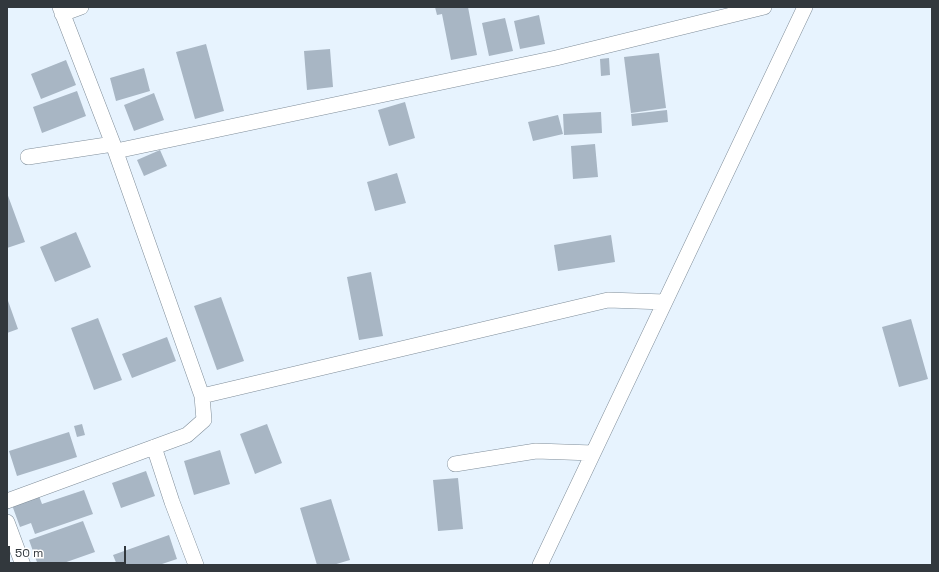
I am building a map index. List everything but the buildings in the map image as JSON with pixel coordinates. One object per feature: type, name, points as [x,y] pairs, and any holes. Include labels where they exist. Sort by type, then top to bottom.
[{"type":"street","points":[[7,501],[187,435],[204,420],[202,396],[114,148],[61,10],[81,7]]},
{"type":"street","points":[[28,157],[114,148],[556,58],[764,7]]},
{"type":"street","points":[[540,565],[805,7]]},
{"type":"street","points":[[202,396],[608,300],[665,302]]},
{"type":"street","points":[[154,448],[172,502],[196,565]]},
{"type":"street","points":[[456,464],[536,451],[593,453]]},
{"type":"street","points":[[7,522],[23,565]]}]
